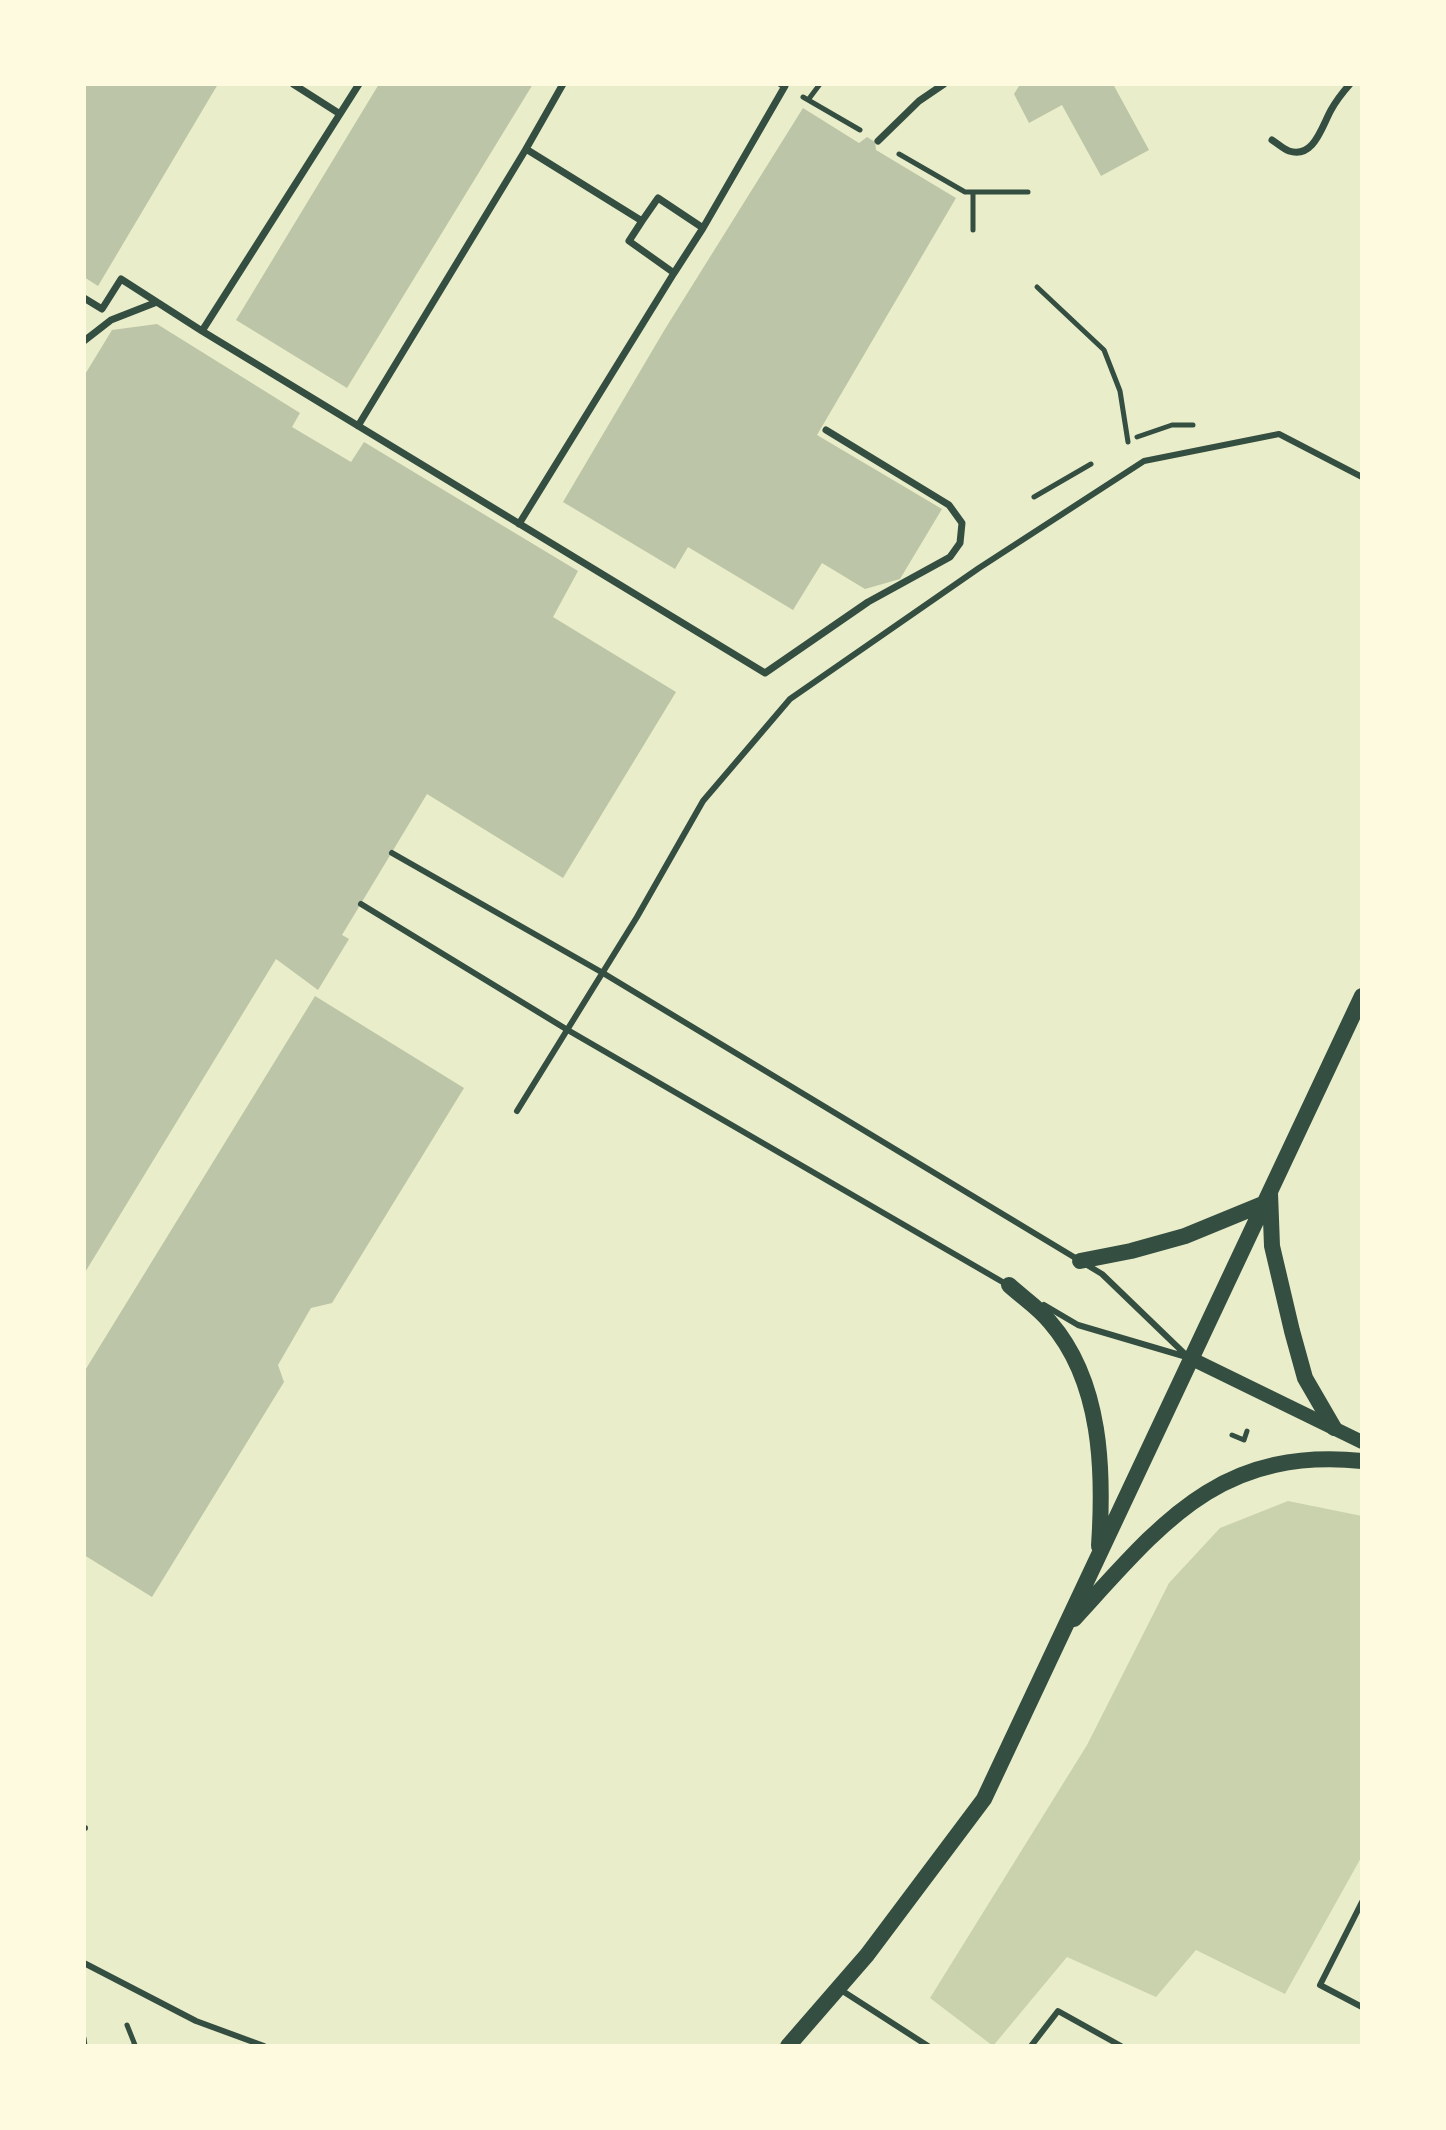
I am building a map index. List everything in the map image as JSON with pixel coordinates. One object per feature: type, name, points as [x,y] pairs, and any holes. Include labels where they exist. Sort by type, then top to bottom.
[{"type":"main road","points":[[788,2046],[867,1955],[984,1799],[1362,996]]},
{"type":"main road","points":[[1080,1261],[1185,1236],[1266,1198]]},
{"type":"main road","points":[[1266,1198],[1272,1246],[1305,1378],[1334,1428]]},
{"type":"main road","points":[[1009,1285],[1050,1321],[1067,1346],[1084,1384],[1098,1439],[1099,1553]]},
{"type":"main road","points":[[1065,1629],[1155,1531],[1219,1484],[1253,1469],[1279,1463],[1362,1461]]},
{"type":"street","points":[[293,84],[340,114]]},
{"type":"street","points":[[202,331],[359,84]]},
{"type":"street","points":[[358,426],[563,84]]},
{"type":"street","points":[[519,524],[703,228],[785,86],[781,84]]},
{"type":"street","points":[[878,141],[919,101],[944,84]]},
{"type":"street","points":[[1272,140],[1289,151],[1310,147],[1350,84]]},
{"type":"street","points":[[526,149],[642,221]]},
{"type":"street","points":[[674,273],[629,241],[658,198],[703,228]]},
{"type":"street","points":[[84,298],[102,309],[121,279],[765,673],[868,602],[950,557],[960,543],[962,523],[949,505],[826,430]]},
{"type":"street","points":[[84,341],[111,320],[157,302]]},
{"type":"street","points":[[1190,1358],[1362,1442]]},
{"type":"lane","points":[[517,1111],[603,973],[703,801],[790,699],[1046,522],[1144,461],[1279,434],[1362,477]]},
{"type":"lane","points":[[392,853],[603,973],[1102,1274],[1190,1358]]},
{"type":"lane","points":[[361,904],[566,1029],[1078,1325],[1190,1358]]},
{"type":"lane","points":[[1362,1902],[1320,1985],[1362,2007]]},
{"type":"lane","points":[[84,1963],[196,2021],[264,2046]]},
{"type":"lane","points":[[838,1988],[928,2046]]},
{"type":"lane","points":[[1031,2046],[1058,2011],[1121,2046]]},
{"type":"path","points":[[808,100],[820,84]]},
{"type":"path","points":[[973,192],[973,230]]},
{"type":"path","points":[[1037,287],[1104,350],[1120,391],[1128,442]]},
{"type":"path","points":[[1232,1435],[1244,1440],[1247,1431]]},
{"type":"path","points":[[127,2025],[135,2045],[132,2046]]},
{"type":"path","points":[[84,2038],[85,2046]]},
{"type":"green space","points":[[1288,1501],[1362,1516],[1362,1856],[1285,1994],[1196,1950],[1156,1997],[1067,1957],[993,2046],[930,1998],[1087,1745],[1169,1583],[1220,1528]]},
{"type":"building","points":[[84,84],[218,84],[98,286],[84,277]]},
{"type":"building","points":[[379,84],[533,84],[347,388],[236,320]]},
{"type":"building","points":[[1015,84],[1113,84],[1149,150],[1101,176],[1062,105],[1029,123],[1014,94],[1019,86]]},
{"type":"building","points":[[803,108],[859,143],[867,137],[875,142],[876,150],[956,198],[817,435],[942,509],[900,579],[865,589],[822,563],[793,610],[688,547],[675,569],[563,502],[665,329]]},
{"type":"building","points":[[157,324],[300,413],[292,427],[351,462],[364,442],[578,571],[553,617],[676,692],[563,878],[427,794],[342,935],[349,939],[318,990],[276,959],[84,1274],[84,376],[112,330]]},
{"type":"building","points":[[315,996],[464,1088],[332,1303],[311,1308],[278,1365],[284,1382],[152,1597],[84,1555],[84,1372]]}]
